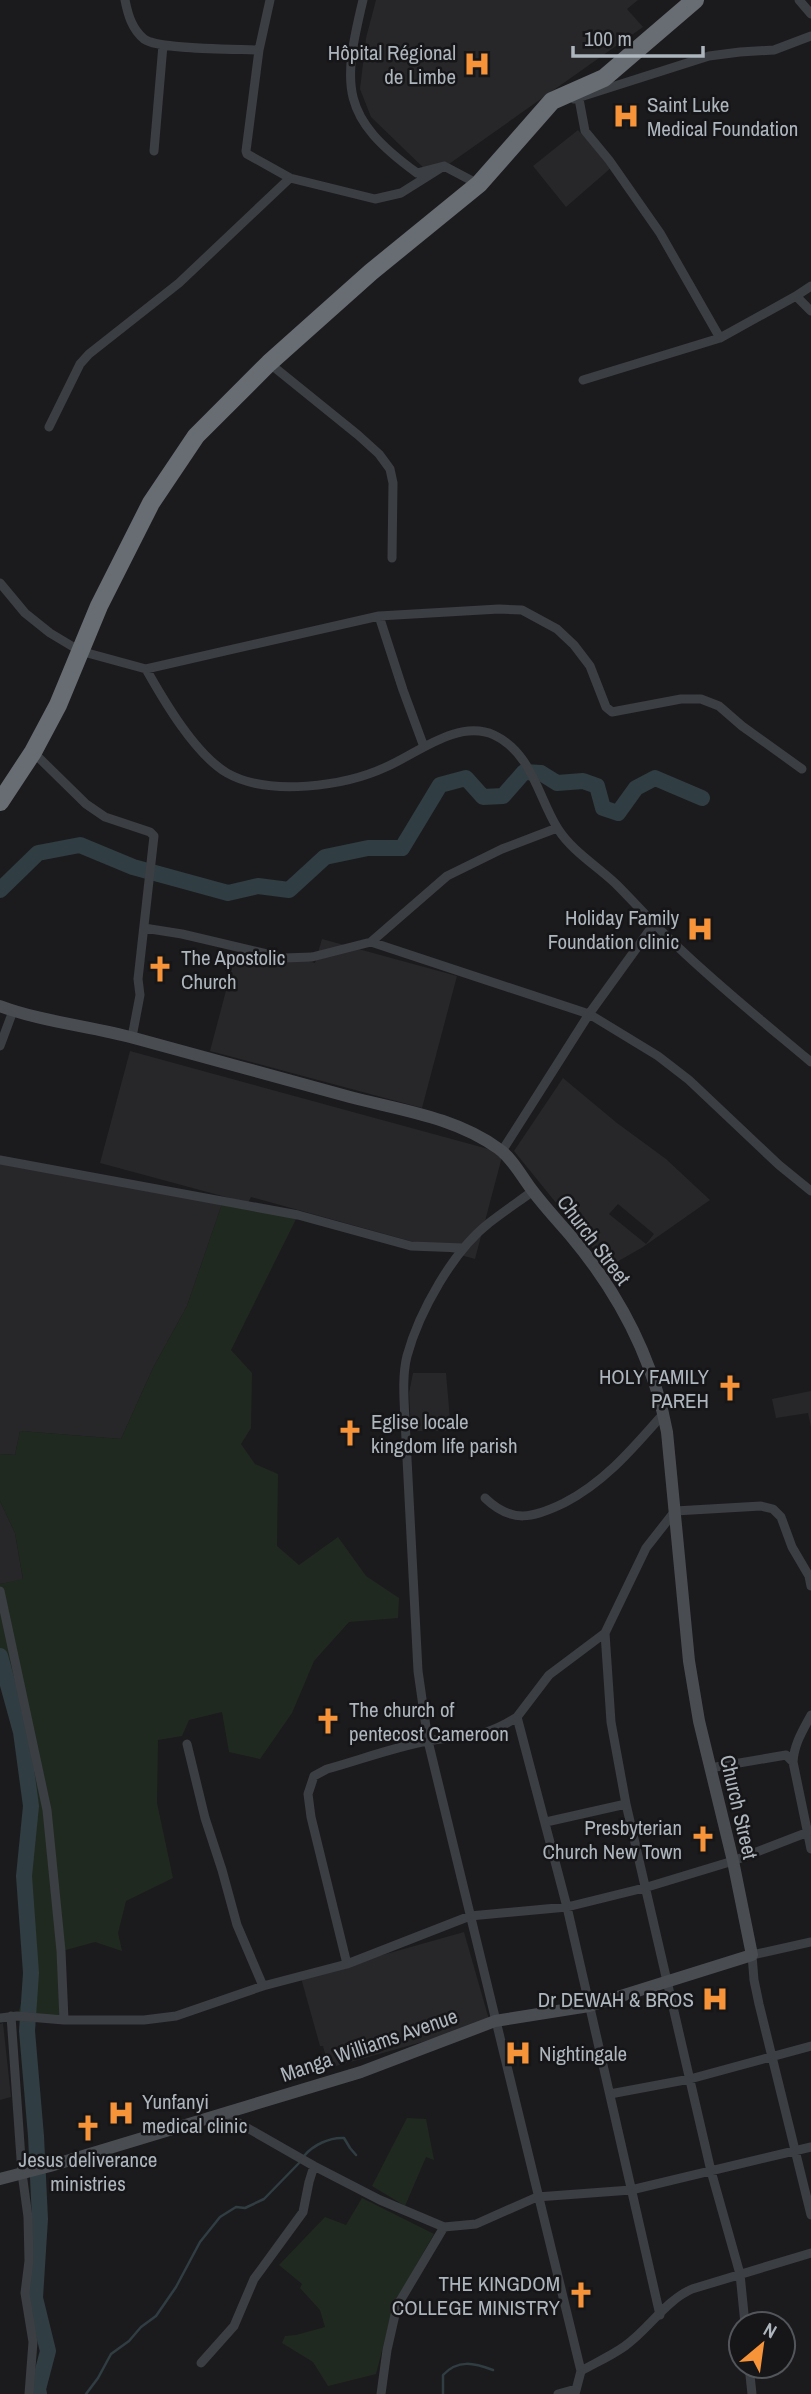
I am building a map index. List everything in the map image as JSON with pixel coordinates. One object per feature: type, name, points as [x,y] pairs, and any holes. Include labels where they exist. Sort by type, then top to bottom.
[{"type":"highway","points":[[0,803],[33,752],[58,705],[124,554],[169,474],[196,436],[269,363],[371,272],[479,184],[552,101],[604,78],[695,0]]},
{"type":"main road","name":"Church Street","points":[[6,1008],[132,1037],[443,1121],[475,1134],[502,1151],[594,1263],[632,1326],[652,1374],[664,1413],[689,1661],[752,1955]]},
{"type":"main road","name":"Manga Williams Avenue","points":[[0,2179],[361,2072],[495,2021],[589,2006],[752,1955]]},
{"type":"street","points":[[125,0],[134,27],[146,40],[163,45],[259,50]]},
{"type":"street","points":[[270,0],[259,50],[246,151],[252,158],[290,178],[375,199],[401,193],[444,166]]},
{"type":"street","points":[[363,0],[350,56],[351,91],[357,111],[370,133],[416,173],[444,166],[479,184]]},
{"type":"street","points":[[799,0],[811,14]]},
{"type":"street","points":[[552,101],[579,99],[680,64],[740,52],[775,50],[811,36]]},
{"type":"street","points":[[154,151],[163,45]]},
{"type":"street","points":[[579,99],[585,131],[609,160],[660,233],[720,338]]},
{"type":"street","points":[[49,427],[80,364],[89,354],[179,284],[290,178]]},
{"type":"street","points":[[583,380],[720,338],[811,286]]},
{"type":"street","points":[[796,296],[811,311]]},
{"type":"street","points":[[269,363],[379,454],[390,469],[393,483],[392,558]]},
{"type":"street","points":[[0,583],[25,612],[50,633],[80,651],[146,669],[379,616],[499,608],[522,610],[557,629],[574,645],[590,666],[606,707],[612,712],[681,699],[701,699],[719,706],[802,769]]},
{"type":"street","points":[[379,616],[424,747]]},
{"type":"street","points":[[146,669],[179,722],[201,750],[227,773],[247,780],[281,786],[318,785],[348,780],[386,767],[459,733],[476,730],[494,735],[509,744],[522,758],[557,828],[575,848],[614,882],[688,956],[811,1062]]},
{"type":"street","points":[[33,752],[86,804],[127,826],[150,832],[154,836],[138,979],[140,995],[132,1037]]},
{"type":"street","points":[[144,928],[193,936],[284,958],[312,957],[371,942],[447,876],[502,849],[557,828]]},
{"type":"street","points":[[502,1151],[589,1014],[654,924]]},
{"type":"street","points":[[371,942],[589,1014],[658,1056],[689,1080],[779,1165],[811,1191]]},
{"type":"street","points":[[0,1046],[6,1008]]},
{"type":"street","points":[[0,1160],[298,1215],[411,1246],[463,1248]]},
{"type":"street","points":[[533,1191],[488,1223],[463,1248],[433,1295],[421,1321],[407,1356],[404,1382],[407,1491],[418,1671],[428,1741],[581,2371],[575,2391],[558,2394]]},
{"type":"street","points":[[485,1498],[496,1509],[510,1515],[541,1514],[598,1483],[617,1466],[664,1413]]},
{"type":"street","points":[[347,1964],[311,1817],[308,1794],[314,1776],[327,1769],[428,1741],[479,1736],[517,1717],[549,1675],[605,1633],[646,1548],[675,1511],[761,1506],[773,1509],[781,1517],[811,1586]]},
{"type":"street","points":[[0,1591],[47,1810],[61,1951],[64,2020]]},
{"type":"street","points":[[605,1633],[611,1722],[626,1804],[711,2171],[740,2274],[744,2310]]},
{"type":"street","points":[[811,1715],[799,1736],[793,1762],[811,1849]]},
{"type":"street","points":[[517,1717],[568,1907],[660,2315]]},
{"type":"street","points":[[187,1744],[209,1833],[237,1925],[263,1986]]},
{"type":"street","points":[[710,1768],[786,1755],[793,1762]]},
{"type":"street","points":[[546,1822],[626,1804]]},
{"type":"street","points":[[0,2018],[14,2016],[64,2020],[144,2020],[176,2016],[263,1986],[347,1964],[470,1916],[568,1907],[644,1888],[733,1861],[809,1831]]},
{"type":"street","points":[[811,1942],[752,1955],[754,1980],[811,2215]]},
{"type":"street","points":[[14,2016],[29,2227],[25,2292],[33,2342],[29,2394]]},
{"type":"street","points":[[610,2094],[690,2079],[811,2046]]},
{"type":"street","points":[[223,2114],[306,2162],[391,2205],[444,2227],[476,2224],[537,2197],[631,2190],[811,2147]]},
{"type":"street","points":[[201,2363],[233,2326],[254,2279],[303,2212],[309,2182],[306,2162]]},
{"type":"street","points":[[381,2394],[397,2306],[444,2227]]},
{"type":"street","points":[[581,2371],[625,2346],[678,2295],[811,2253]]},
{"type":"shaded area","name":"Hôpital Régional de Limbe","points":[[376,0],[638,0],[627,9],[643,27],[432,176],[371,117],[360,89],[366,38]]},
{"type":"shaded area","points":[[578,130],[612,167],[566,207],[533,166]]},
{"type":"shaded area","points":[[322,939],[457,976],[422,1108],[210,1051],[236,953],[269,962],[272,951],[315,963]]},
{"type":"shaded area","points":[[130,1051],[503,1153],[475,1259],[251,1197],[248,1203],[100,1163]]},
{"type":"shaded area","points":[[563,1078],[666,1159],[710,1200],[643,1247],[608,1267],[514,1151]],"holes":[[[618,1204],[654,1234],[646,1244],[609,1214]]]},
{"type":"shaded area","points":[[0,1160],[223,1201],[187,1306],[153,1368],[121,1439],[20,1431],[15,1455],[0,1454]]},
{"type":"shaded area","points":[[223,1201],[298,1215],[231,1350],[252,1373],[251,1428],[241,1444],[255,1464],[278,1474],[277,1546],[299,1565],[338,1537],[366,1576],[399,1598],[398,1618],[349,1622],[314,1661],[292,1713],[260,1759],[229,1752],[222,1712],[189,1720],[182,1736],[158,1740],[157,1803],[173,1878],[126,1901],[118,1933],[122,1951],[95,1942],[62,1951],[64,2020],[17,2016],[31,1973],[24,1876],[31,1806],[21,1732],[0,1656],[0,1584],[23,1579],[15,1533],[0,1501],[0,1454],[15,1455],[20,1431],[121,1439],[153,1368],[187,1306]]},
{"type":"shaded area","points":[[413,1373],[446,1373],[451,1431],[411,1431],[409,1393]]},
{"type":"shaded area","points":[[811,1391],[811,1427],[808,1413],[776,1418],[772,1399]]},
{"type":"shaded area","points":[[0,1501],[15,1533],[23,1580],[0,1584]]},
{"type":"shaded area","points":[[464,1932],[490,2023],[329,2068],[301,1978]]},
{"type":"shaded area","points":[[3,2023],[11,2097],[0,2100],[0,2024]]},
{"type":"shaded area","points":[[407,2118],[426,2119],[434,2160],[426,2157],[405,2206],[372,2186]]},
{"type":"shaded area","points":[[362,2198],[434,2234],[394,2304],[376,2374],[328,2386],[313,2362],[282,2343],[285,2336],[325,2327],[320,2310],[300,2288],[302,2284],[279,2265],[325,2217],[346,2225]]},
{"type":"waterway","points":[[0,890],[38,853],[80,845],[133,867],[228,893],[258,886],[289,890],[325,857],[368,848],[402,848],[440,785],[466,778],[483,797],[503,796],[524,772],[541,773],[557,783],[583,781],[597,786],[603,808],[618,813],[636,788],[655,778],[702,798]]},
{"type":"waterway","points":[[0,1656],[21,1732],[31,1806],[24,1876],[31,1973],[27,2031],[40,2219],[35,2298],[48,2351],[39,2394]]},
{"type":"waterway","points":[[304,2156],[322,2142],[339,2138],[344,2138],[356,2155]]},
{"type":"waterway","points":[[86,2394],[111,2354],[156,2316],[176,2287],[200,2242],[220,2217],[236,2207],[245,2208],[264,2199],[301,2161]]},
{"type":"waterway","points":[[443,2394],[443,2375],[454,2366],[473,2364],[493,2370]]},
{"type":"place","name":"Hôpital Régional de Limbe","points":[[477,64]]},
{"type":"place","name":"Saint Luke Medical Foundation","points":[[626,116]]},
{"type":"place","name":"Holiday Family Foundation clinic","points":[[700,929]]},
{"type":"place","name":"The Apostolic Church","points":[[160,969]]},
{"type":"place","name":"HOLY FAMILY PAREH","points":[[730,1388]]},
{"type":"place","name":"Eglise locale kingdom life parish","points":[[350,1433]]},
{"type":"place","name":"The church of pentecost Cameroon","points":[[328,1721]]},
{"type":"place","name":"Presbyterian Church New Town","points":[[703,1839]]},
{"type":"place","name":"Dr DEWAH & BROS","points":[[715,1999]]},
{"type":"place","name":"Nightingale","points":[[518,2053]]},
{"type":"place","name":"Yunfanyi medical clinic","points":[[121,2113]]},
{"type":"place","name":"Jesus deliverance ministries","points":[[88,2128]]},
{"type":"place","name":"THE KINGDOM COLLEGE MINISTRY","points":[[581,2295]]}]
